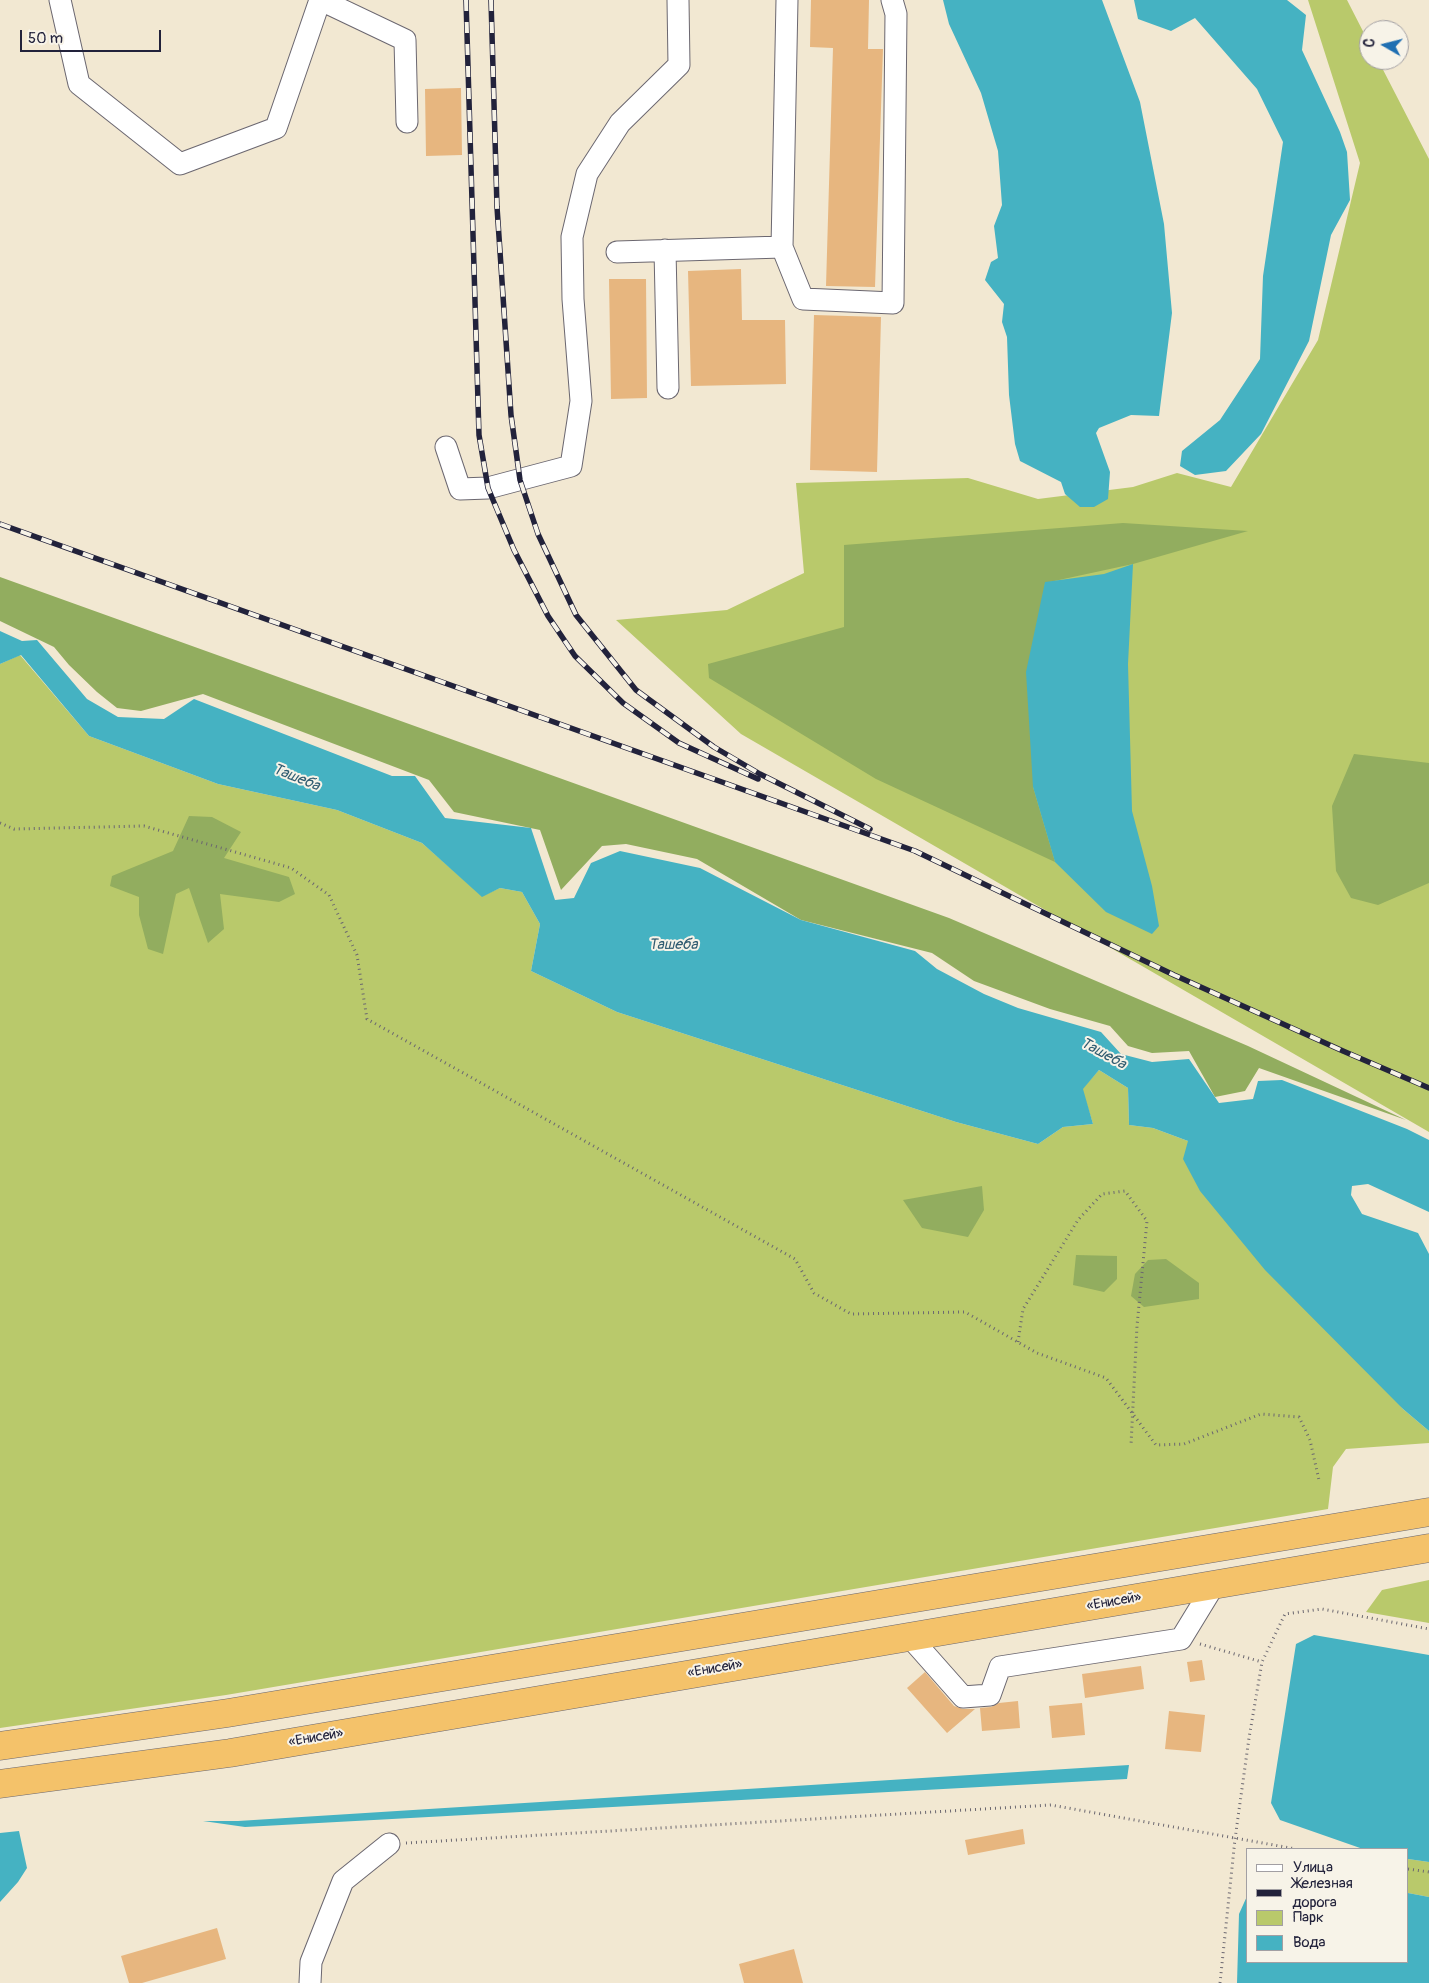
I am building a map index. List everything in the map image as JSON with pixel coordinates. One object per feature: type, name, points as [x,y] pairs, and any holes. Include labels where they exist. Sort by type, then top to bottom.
[{"type":"highway","points":[[0,1746],[228,1713],[1429,1512]]},
{"type":"highway","name":"«Енисей»","points":[[0,1784],[230,1753],[1429,1548]]},
{"type":"lane","points":[[60,0],[80,84],[180,164],[276,128],[320,0],[405,40],[407,122]]},
{"type":"lane","points":[[446,447],[460,489],[488,488],[571,466],[582,401],[573,299],[572,237],[586,174],[620,123],[679,65],[678,0]]},
{"type":"lane","points":[[787,0],[782,247],[803,299],[894,303],[896,14],[892,0]]},
{"type":"lane","points":[[617,252],[782,247]]},
{"type":"lane","points":[[665,250],[668,388]]},
{"type":"lane","points":[[909,1636],[963,1697],[990,1694],[1000,1667],[1181,1639],[1214,1585]]},
{"type":"lane","points":[[310,1983],[311,1962],[343,1881],[389,1844]]},
{"type":"path","points":[[0,823],[14,829],[144,826],[291,868],[329,895],[357,955],[367,1019],[794,1259],[814,1293],[851,1314],[965,1312],[1037,1353],[1106,1378],[1156,1445],[1184,1444],[1261,1414],[1299,1417],[1310,1440],[1319,1480]]},
{"type":"path","points":[[1018,1342],[1023,1309],[1078,1220],[1102,1194],[1125,1191],[1147,1221],[1137,1326],[1131,1445]]},
{"type":"path","points":[[1220,1983],[1235,1839],[1262,1662],[1285,1614],[1322,1609],[1429,1629]]},
{"type":"path","points":[[1181,1639],[1262,1662]]},
{"type":"path","points":[[389,1844],[1051,1805],[1290,1848]]},
{"type":"path","points":[[1409,1869],[1429,1872]]},
{"type":"green space","points":[[1308,0],[1347,0],[1359,23],[1359,70],[1383,70],[1429,159],[1429,1132],[741,734],[616,620],[727,610],[804,573],[796,483],[968,478],[1038,499],[1133,487],[1177,473],[1231,487],[1318,340],[1360,163]]},
{"type":"green space","points":[[1123,523],[1248,531],[1133,564],[1045,583],[1033,787],[1055,862],[876,779],[709,678],[708,664],[844,627],[844,545]]},
{"type":"green space","points":[[0,577],[949,918],[1248,1046],[1406,1120],[1259,1068],[1245,1091],[1215,1097],[1189,1051],[1152,1053],[1128,1046],[1110,1026],[1050,1009],[974,981],[932,953],[801,920],[697,859],[626,844],[602,846],[561,890],[540,830],[454,812],[429,780],[203,694],[141,711],[117,708],[69,665],[54,647],[0,621]]},
{"type":"green space","points":[[20,655],[89,736],[218,784],[337,810],[422,843],[482,896],[500,888],[522,892],[540,924],[531,971],[617,1012],[956,1122],[1038,1144],[1063,1127],[1093,1124],[1082,1089],[1099,1070],[1128,1088],[1129,1125],[1153,1128],[1188,1141],[1403,1409],[1429,1431],[1429,1443],[1346,1449],[1333,1467],[1328,1509],[226,1695],[0,1728],[0,664]]},
{"type":"green space","points":[[1354,754],[1429,763],[1429,883],[1378,905],[1351,898],[1336,871],[1332,806]]},
{"type":"green space","points":[[189,816],[212,817],[241,832],[224,858],[289,877],[295,894],[279,902],[220,894],[224,929],[208,943],[189,888],[176,894],[163,954],[148,949],[139,915],[139,897],[110,886],[112,876],[173,851]]},
{"type":"green space","points":[[982,1186],[984,1210],[968,1237],[922,1228],[903,1200]]},
{"type":"green space","points":[[1076,1255],[1117,1256],[1117,1279],[1104,1292],[1073,1285]]},
{"type":"green space","points":[[1166,1259],[1199,1283],[1199,1299],[1144,1307],[1131,1296],[1135,1274],[1148,1260]]},
{"type":"green space","points":[[1429,1580],[1429,1623],[1366,1612],[1382,1590]]},
{"type":"green space","points":[[1409,1859],[1429,1862],[1429,1897],[1409,1893]]},
{"type":"water","points":[[943,0],[1102,0],[1140,102],[1164,224],[1172,313],[1159,416],[1131,415],[1099,428],[1096,433],[1110,472],[1108,499],[1094,507],[1080,507],[1065,494],[1061,482],[1020,461],[1015,444],[1009,395],[1007,337],[1002,322],[1004,304],[985,280],[991,262],[998,258],[994,226],[1002,205],[998,151],[981,93],[949,24]]},
{"type":"water","points":[[1134,0],[1287,0],[1306,15],[1302,50],[1340,132],[1347,152],[1350,200],[1331,235],[1309,341],[1261,434],[1226,471],[1195,475],[1180,466],[1182,451],[1220,420],[1260,359],[1263,276],[1283,142],[1257,89],[1195,18],[1171,31],[1138,19]]},
{"type":"water","points":[[1133,564],[1128,664],[1132,811],[1152,886],[1159,926],[1152,934],[1106,912],[1055,862],[1033,787],[1026,672],[1045,582],[1104,574]]},
{"type":"water","name":"Ташеба","points":[[0,631],[22,641],[37,640],[87,699],[118,717],[164,719],[194,699],[392,776],[415,776],[445,818],[531,828],[555,900],[574,898],[591,863],[620,851],[700,868],[801,920],[915,951],[937,969],[984,994],[1018,1008],[1101,1032],[1121,1054],[1152,1062],[1189,1059],[1219,1103],[1253,1099],[1258,1081],[1282,1080],[1407,1129],[1429,1140],[1429,1212],[1368,1184],[1352,1186],[1351,1195],[1362,1214],[1418,1233],[1429,1254],[1429,1431],[1403,1409],[1265,1270],[1200,1191],[1183,1159],[1188,1141],[1153,1128],[1129,1125],[1128,1088],[1099,1070],[1083,1089],[1093,1124],[1063,1127],[1038,1144],[956,1122],[617,1012],[531,971],[540,924],[522,892],[500,888],[482,897],[422,843],[337,810],[218,784],[89,736],[21,655],[0,664]]},
{"type":"water","points":[[1314,1635],[1429,1655],[1429,1862],[1409,1859],[1409,1848],[1360,1848],[1280,1820],[1271,1803],[1296,1644]]},
{"type":"water","points":[[1129,1765],[1127,1779],[245,1827],[203,1821],[238,1821]]},
{"type":"water","points":[[19,1831],[27,1868],[18,1882],[0,1902],[0,1833]]},
{"type":"water","points":[[1409,1893],[1429,1897],[1429,1983],[1237,1983],[1239,1914],[1246,1898],[1246,1963],[1409,1963]]},
{"type":"building","points":[[811,0],[869,0],[868,49],[883,49],[875,287],[826,286],[833,48],[810,47]]},
{"type":"building","points":[[461,88],[462,155],[426,156],[425,89]]},
{"type":"building","points":[[741,269],[742,320],[785,320],[786,384],[691,386],[688,271]]},
{"type":"building","points":[[609,279],[646,279],[647,398],[611,399]]},
{"type":"building","points":[[814,315],[881,317],[877,472],[810,470]]},
{"type":"building","points":[[1202,1660],[1205,1680],[1190,1682],[1187,1662]]},
{"type":"building","points":[[1141,1666],[1144,1689],[1085,1698],[1082,1674]]},
{"type":"building","points":[[925,1672],[954,1706],[963,1709],[975,1709],[947,1733],[907,1688]]},
{"type":"building","points":[[1018,1701],[1020,1728],[982,1731],[980,1708]]},
{"type":"building","points":[[1082,1703],[1085,1735],[1052,1738],[1049,1706]]},
{"type":"building","points":[[1169,1711],[1205,1715],[1201,1752],[1165,1749]]},
{"type":"building","points":[[1023,1829],[1025,1844],[968,1855],[965,1840]]},
{"type":"building","points":[[217,1928],[226,1959],[142,1983],[129,1983],[121,1956]]},
{"type":"building","points":[[794,1949],[803,1983],[744,1983],[739,1964]]},
{"type":"railway","points":[[466,0],[479,435],[488,488],[514,550],[548,616],[575,656],[623,703],[679,743],[758,779]]},
{"type":"railway","points":[[491,0],[497,207],[511,415],[520,480],[538,534],[576,615],[636,690],[714,747],[760,774],[870,829]]},
{"type":"railway","points":[[0,524],[915,851],[1174,975],[1429,1088]]}]
